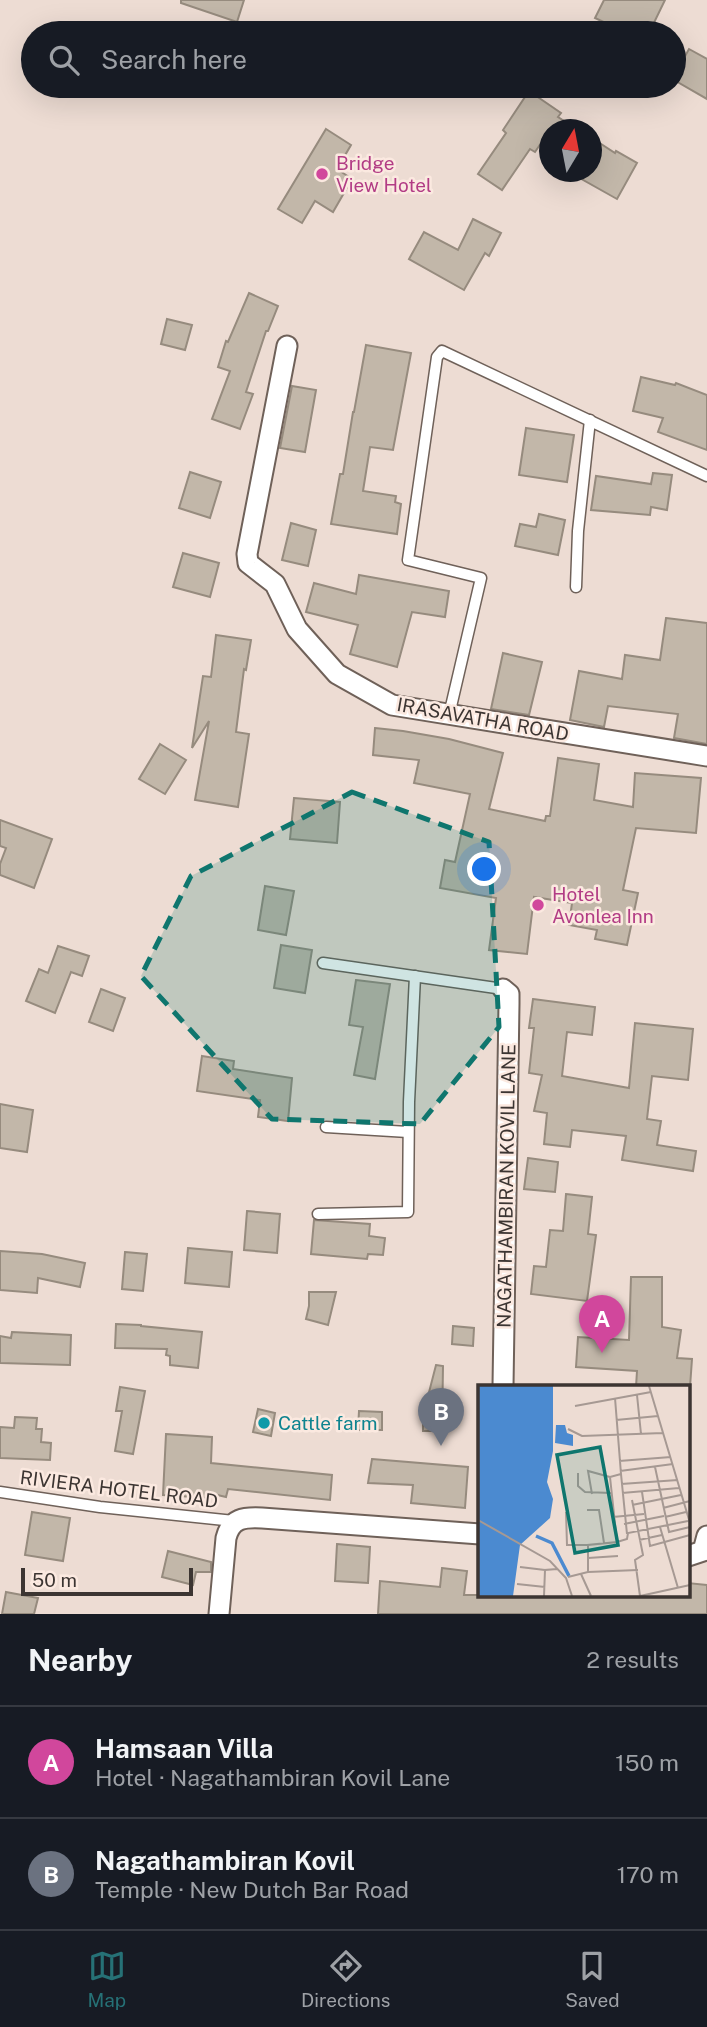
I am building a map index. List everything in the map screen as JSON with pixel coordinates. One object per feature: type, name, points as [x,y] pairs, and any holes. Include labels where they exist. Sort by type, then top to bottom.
[{"type":"street","name":"IRASAVATHA ROAD","points":[[287,346],[247,554],[248,563],[275,584],[297,629],[337,674],[392,705],[707,756]]},
{"type":"street","name":"NAGATHAMBIRAN KOVIL LANE","points":[[503,989],[509,994],[503,1385]]},
{"type":"street","points":[[219,1614],[226,1538],[234,1521],[247,1517],[478,1534]]},
{"type":"lane","points":[[450,715],[481,578],[408,560],[436,357],[442,351],[707,477]]},
{"type":"lane","points":[[576,587],[578,531],[590,420]]},
{"type":"lane","points":[[323,963],[503,989]]},
{"type":"lane","points":[[318,1214],[408,1212],[408,1132],[415,976]]},
{"type":"lane","points":[[326,1127],[408,1132]]},
{"type":"lane","name":"RIVIERA HOTEL ROAD","points":[[0,1492],[100,1507],[234,1521]]},
{"type":"highlighted area","points":[[352,792],[489,842],[499,1027],[420,1124],[272,1119],[141,976],[191,876]]},
{"type":"building","points":[[181,0],[244,0],[237,21],[181,3]]},
{"type":"building","points":[[604,0],[665,0],[655,21],[601,21],[595,18]]},
{"type":"building","points":[[689,49],[707,59],[707,99],[686,87],[686,54]]},
{"type":"building","points":[[524,98],[539,98],[561,113],[558,117],[561,119],[539,119],[539,146],[535,152],[530,149],[502,190],[478,174],[506,133],[503,130]]},
{"type":"building","name":"Bridge View Hotel","points":[[326,129],[351,145],[337,169],[352,179],[333,212],[315,201],[302,223],[278,209]]},
{"type":"building","points":[[602,145],[637,163],[617,199],[587,182],[602,182]]},
{"type":"building","points":[[473,219],[501,233],[489,256],[485,253],[464,290],[409,259],[424,232],[458,250]]},
{"type":"building","points":[[249,293],[278,306],[266,331],[246,392],[253,394],[240,429],[212,419],[230,371],[218,367],[226,341],[228,342]]},
{"type":"building","points":[[167,319],[192,325],[185,350],[161,344]]},
{"type":"building","points":[[366,345],[411,353],[393,450],[370,447],[363,491],[396,496],[395,502],[401,504],[397,534],[331,524],[340,474],[343,474]]},
{"type":"building","points":[[641,377],[675,385],[676,383],[707,395],[707,450],[658,432],[663,418],[633,411]]},
{"type":"building","points":[[292,386],[316,390],[305,452],[280,448]]},
{"type":"building","points":[[526,428],[574,435],[567,482],[519,475]]},
{"type":"building","points":[[190,472],[221,482],[210,518],[179,508]]},
{"type":"building","points":[[653,473],[672,475],[667,510],[651,507],[650,515],[591,510],[596,476],[651,484]]},
{"type":"building","points":[[539,514],[565,520],[558,555],[515,546],[520,524],[536,527]]},
{"type":"building","points":[[291,523],[316,530],[308,566],[282,560]]},
{"type":"building","points":[[183,553],[219,563],[210,597],[173,587]]},
{"type":"building","points":[[359,575],[449,591],[445,617],[412,612],[397,667],[350,654],[358,625],[306,612],[314,583],[356,594]]},
{"type":"building","points":[[666,618],[707,623],[707,744],[674,738],[678,714],[608,706],[604,727],[570,720],[579,671],[622,679],[625,655],[660,660]]},
{"type":"building","points":[[216,635],[251,640],[246,670],[244,669],[236,732],[249,734],[238,807],[195,800],[209,721],[192,748],[203,676],[211,677]]},
{"type":"building","points":[[503,653],[542,662],[529,715],[491,709]]},
{"type":"building","points":[[375,728],[449,739],[503,753],[489,809],[545,821],[546,816],[550,816],[558,758],[599,764],[594,800],[633,807],[635,773],[701,778],[696,833],[636,828],[623,890],[638,893],[627,945],[595,939],[597,930],[569,925],[572,903],[534,897],[527,954],[489,950],[496,898],[440,888],[445,860],[455,862],[470,794],[414,783],[419,760],[373,755]]},
{"type":"building","points":[[160,744],[186,760],[165,794],[139,779]]},
{"type":"building","points":[[294,798],[340,802],[337,843],[290,839]]},
{"type":"building","points":[[0,820],[52,839],[34,888],[0,875],[0,864],[6,848],[0,846]]},
{"type":"building","points":[[265,886],[294,891],[286,935],[258,930]]},
{"type":"building","points":[[281,945],[312,950],[305,993],[274,988]]},
{"type":"building","points":[[58,946],[89,956],[82,976],[71,972],[55,1013],[26,1001],[39,969],[48,973]]},
{"type":"building","points":[[356,980],[390,984],[375,1079],[354,1075],[363,1027],[349,1025]]},
{"type":"building","points":[[101,989],[125,998],[113,1031],[89,1022]]},
{"type":"building","points":[[533,999],[595,1007],[592,1035],[567,1032],[562,1076],[629,1088],[635,1023],[693,1029],[688,1080],[652,1076],[647,1119],[661,1121],[657,1145],[696,1151],[693,1171],[622,1160],[626,1136],[572,1130],[570,1147],[544,1144],[547,1113],[534,1111],[542,1075],[529,1073],[534,1028],[529,1028]]},
{"type":"building","points":[[202,1056],[234,1061],[233,1069],[292,1078],[288,1121],[258,1117],[260,1100],[197,1091]]},
{"type":"building","points":[[0,1104],[33,1110],[27,1152],[0,1148]]},
{"type":"building","points":[[528,1158],[558,1162],[555,1192],[524,1189]]},
{"type":"building","points":[[566,1194],[592,1197],[588,1234],[596,1235],[587,1301],[531,1294],[534,1266],[546,1267],[550,1230],[563,1231]]},
{"type":"building","points":[[247,1211],[280,1214],[277,1253],[244,1250]]},
{"type":"building","points":[[314,1220],[370,1224],[369,1236],[385,1238],[383,1255],[368,1254],[367,1259],[311,1254]]},
{"type":"building","points":[[188,1248],[232,1252],[229,1287],[185,1283]]},
{"type":"building","points":[[0,1251],[42,1254],[85,1263],[80,1287],[38,1278],[37,1293],[0,1290]]},
{"type":"building","points":[[125,1252],[147,1254],[143,1291],[122,1289]]},
{"type":"building","points":[[631,1277],[662,1277],[662,1327],[681,1330],[677,1358],[692,1359],[690,1387],[636,1385],[637,1371],[576,1367],[578,1337],[629,1340]]},
{"type":"building","points":[[309,1292],[336,1292],[328,1325],[306,1319]]},
{"type":"building","points":[[116,1324],[202,1332],[198,1368],[170,1365],[167,1349],[115,1348]]},
{"type":"building","points":[[453,1326],[474,1328],[473,1346],[452,1344]]},
{"type":"building","points":[[12,1332],[71,1335],[70,1365],[0,1363],[0,1336],[11,1338]]},
{"type":"building","points":[[436,1365],[443,1366],[442,1431],[423,1431],[423,1404],[426,1404]]},
{"type":"building","points":[[120,1387],[145,1391],[133,1454],[115,1451],[122,1411],[116,1411]]},
{"type":"building","name":"Cattle farm","points":[[258,1409],[275,1413],[271,1436],[253,1432]]},
{"type":"building","points":[[359,1411],[382,1412],[382,1430],[358,1430]]},
{"type":"building","points":[[15,1417],[37,1418],[36,1429],[42,1429],[41,1442],[51,1443],[50,1460],[0,1458],[0,1427],[14,1428]]},
{"type":"building","points":[[166,1434],[212,1437],[211,1463],[332,1475],[330,1500],[228,1489],[226,1497],[209,1493],[209,1498],[163,1495]]},
{"type":"building","points":[[372,1459],[468,1467],[465,1508],[411,1503],[413,1485],[368,1483]]},
{"type":"building","points":[[32,1512],[70,1518],[63,1561],[25,1555]]},
{"type":"building","points":[[337,1544],[370,1547],[368,1583],[335,1581]]},
{"type":"building","points":[[168,1551],[211,1562],[211,1572],[196,1572],[193,1585],[162,1577]]},
{"type":"building","points":[[442,1568],[467,1571],[464,1595],[478,1596],[690,1596],[690,1583],[707,1585],[707,1614],[378,1614],[380,1581],[440,1587]]},
{"type":"building","points":[[6,1592],[38,1598],[34,1614],[2,1614]]},
{"type":"place","name":"Bridge View Hotel","points":[[322,174]]},
{"type":"place","name":"Hotel Avonlea Inn","points":[[538,905]]},
{"type":"place","name":"Hamsaan Villa","points":[[602,1353]]},
{"type":"place","name":"Cattle farm","points":[[264,1423]]},
{"type":"place","name":"Nagathambiran Kovil","points":[[441,1446]]}]
